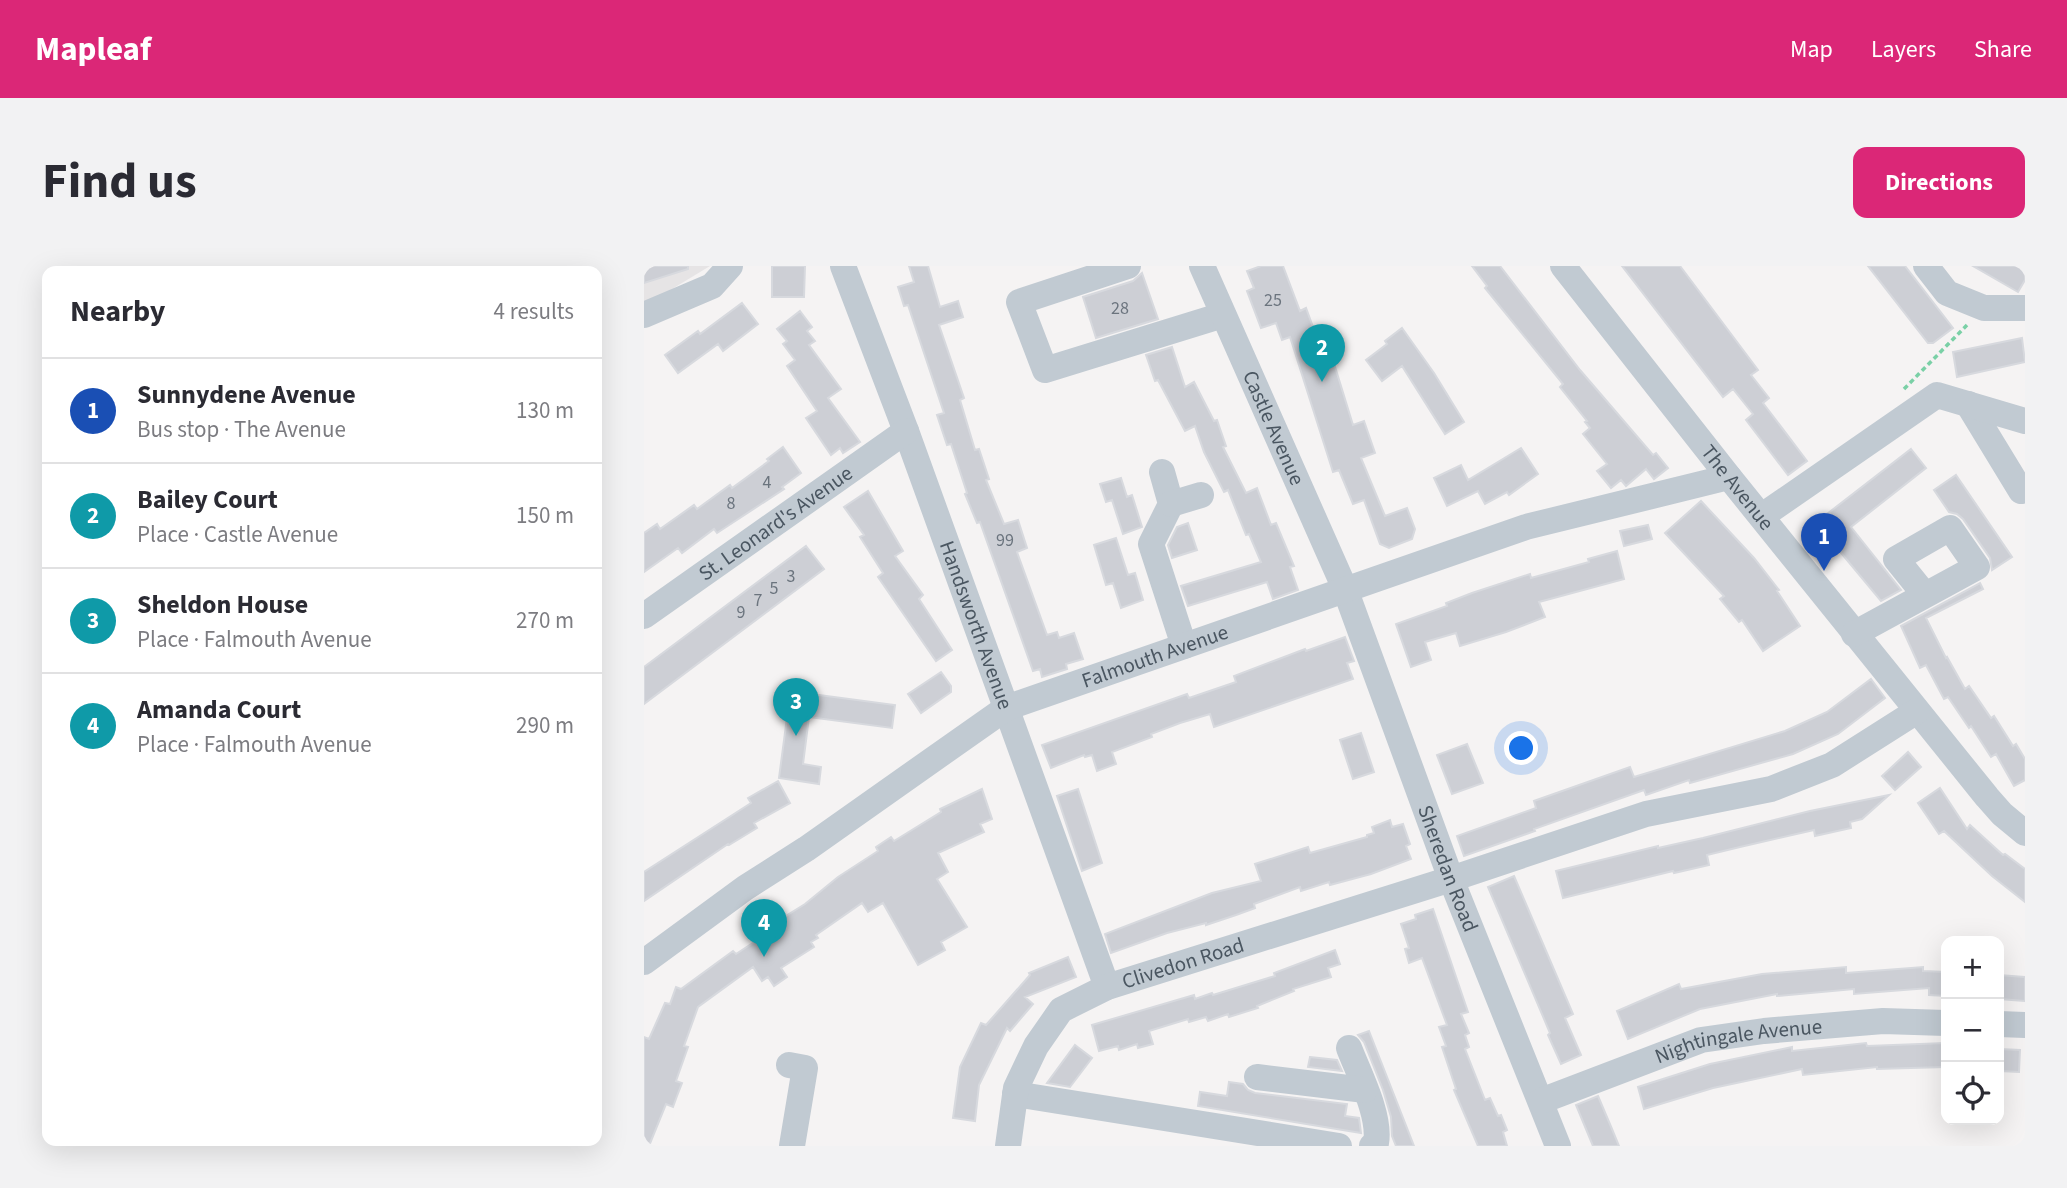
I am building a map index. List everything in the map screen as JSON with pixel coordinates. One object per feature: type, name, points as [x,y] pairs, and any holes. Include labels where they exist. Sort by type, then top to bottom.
[{"type":"street","points":[[644,315],[712,286],[730,266]]},
{"type":"street","points":[[1128,266],[1058,277],[1019,302],[1045,370],[1223,315]]},
{"type":"street","name":"Castle Avenue","points":[[1202,266],[1345,589]]},
{"type":"street","name":"The Avenue","points":[[1563,266],[1854,634],[1987,797],[2025,834]]},
{"type":"street","points":[[1926,266],[1947,293],[1984,308],[2025,308]]},
{"type":"street","name":"Handsworth Avenue","points":[[851,268],[906,431],[1107,987]]},
{"type":"street","points":[[1762,516],[1937,396],[2025,421]]},
{"type":"street","points":[[1968,404],[2021,491]]},
{"type":"street","name":"St. Leonard's Avenue","points":[[644,616],[906,431]]},
{"type":"street","points":[[1162,472],[1171,504],[1152,544],[1184,646]]},
{"type":"street","name":"Falmouth Avenue","points":[[644,962],[745,888],[806,849],[1006,708],[1526,527],[1729,477]]},
{"type":"street","points":[[1171,504],[1201,495]]},
{"type":"street","name":"Sheredan Road","points":[[1345,589],[1451,879],[1558,1146]]},
{"type":"street","points":[[1854,634],[1925,595]]},
{"type":"street","name":"Clivedon Road","points":[[1008,1146],[1015,1094],[1036,1046],[1061,1010],[1107,987],[1451,879],[1646,814],[1771,789],[1832,765],[1917,711]]},
{"type":"street","name":"Nightingale Avenue","points":[[1541,1101],[1701,1040],[1764,1031],[1883,1021],[1941,1023]]},
{"type":"street","points":[[2004,1024],[2025,1025]]},
{"type":"street","points":[[1349,1048],[1373,1110],[1378,1135],[1372,1146]]},
{"type":"street","points":[[789,1065],[805,1068],[792,1146]]},
{"type":"street","points":[[1257,1077],[1365,1090]]},
{"type":"street","points":[[1015,1094],[1339,1146]]},
{"type":"path","points":[[1903,390],[1962,330]]},
{"type":"shaded area","points":[[644,266],[710,266],[644,306]]},
{"type":"building","points":[[644,266],[688,266],[688,269],[644,283]]},
{"type":"building","points":[[772,266],[805,266],[804,297],[772,297]]},
{"type":"building","points":[[909,266],[928,266],[940,307],[958,301],[963,317],[939,325],[964,398],[960,400],[975,450],[979,449],[989,479],[986,480],[1004,524],[1018,520],[1027,548],[1017,552],[1047,635],[1057,632],[1059,638],[1074,633],[1083,659],[1066,664],[1067,669],[1042,677],[1040,669],[1033,671],[980,522],[977,523],[965,494],[967,493],[951,444],[947,445],[937,415],[944,413],[908,305],[904,306],[898,287],[914,282]]},
{"type":"building","points":[[1261,266],[1283,266],[1300,311],[1306,308],[1320,346],[1328,344],[1353,425],[1364,421],[1375,453],[1361,458],[1385,516],[1407,508],[1415,529],[1412,539],[1389,548],[1380,544],[1364,500],[1353,504],[1339,470],[1333,472],[1290,337],[1282,340],[1276,323],[1261,328],[1247,291],[1254,288],[1247,271]]},
{"type":"building","points":[[1472,266],[1500,266],[1580,370],[1653,455],[1656,453],[1668,468],[1654,479],[1646,469],[1626,486],[1621,480],[1611,488],[1597,471],[1607,464],[1583,434],[1590,428],[1585,422],[1587,421],[1560,387],[1563,384],[1485,288],[1487,286]]},
{"type":"building","points":[[1622,266],[1680,266],[1758,370],[1751,375],[1769,398],[1763,403],[1807,461],[1788,475],[1746,420],[1753,414],[1733,389],[1723,397]]},
{"type":"building","points":[[1868,266],[1905,266],[1953,328],[1933,343],[1928,343]]},
{"type":"building","points":[[1973,266],[2025,266],[2025,280],[2018,292]]},
{"type":"building","points":[[1142,273],[1158,319],[1096,338],[1083,297],[1133,281]]},
{"type":"building","points":[[742,303],[758,324],[723,351],[718,344],[678,373],[665,355],[698,331],[700,334]]},
{"type":"building","points":[[800,311],[812,327],[807,331],[815,341],[809,345],[841,389],[828,398],[860,442],[843,453],[840,448],[831,455],[806,418],[817,411],[787,366],[795,360],[783,344],[787,341],[777,329]]},
{"type":"building","points":[[1402,328],[1464,422],[1445,434],[1402,366],[1382,381],[1366,360]]},
{"type":"building","points":[[2022,338],[2025,362],[1957,377],[1953,352]]},
{"type":"building","points":[[1172,347],[1185,387],[1194,382],[1214,421],[1217,420],[1226,446],[1223,447],[1246,493],[1257,488],[1271,525],[1276,523],[1294,566],[1290,567],[1298,590],[1273,599],[1267,582],[1188,606],[1181,586],[1261,562],[1249,534],[1246,535],[1228,490],[1224,492],[1204,452],[1195,426],[1185,431],[1158,380],[1155,381],[1146,355]]},
{"type":"building","points":[[783,447],[801,473],[782,487],[784,489],[717,533],[714,529],[682,553],[678,548],[644,572],[644,533],[657,524],[660,529],[694,505],[697,509],[730,485],[732,488],[769,461],[767,459]]},
{"type":"building","points":[[1521,448],[1538,474],[1509,495],[1507,492],[1485,504],[1478,491],[1447,506],[1434,478],[1461,465],[1468,480]]},
{"type":"building","points":[[1911,449],[1926,468],[1851,527],[1901,590],[1881,601],[1814,524]]},
{"type":"building","points":[[1956,475],[2012,557],[1992,570],[1990,558],[1963,519],[1949,512],[1934,490]]},
{"type":"building","points":[[1121,478],[1127,497],[1132,495],[1142,527],[1123,534],[1112,500],[1106,502],[1100,484]]},
{"type":"building","points":[[868,491],[903,551],[895,556],[923,595],[919,599],[952,650],[936,661],[878,577],[883,573],[860,537],[864,535],[844,507]]},
{"type":"building","points":[[1701,501],[1754,558],[1779,590],[1777,591],[1800,626],[1763,651],[1742,620],[1739,622],[1720,599],[1724,596],[1665,533]]},
{"type":"building","points":[[1188,523],[1197,550],[1172,558],[1168,545],[1177,527]]},
{"type":"building","points":[[1648,525],[1652,539],[1624,546],[1620,531]]},
{"type":"building","points":[[1116,538],[1128,575],[1135,573],[1143,600],[1121,608],[1113,583],[1106,585],[1094,545]]},
{"type":"building","points":[[806,546],[824,569],[644,704],[644,667]]},
{"type":"building","points":[[1617,551],[1624,579],[1539,602],[1545,617],[1506,632],[1460,646],[1456,633],[1425,642],[1431,660],[1411,667],[1396,624],[1447,606],[1446,603],[1472,593],[1530,574],[1531,578],[1589,562],[1588,559]]},
{"type":"building","points":[[1980,583],[1983,589],[1926,618],[1965,689],[1969,686],[2025,759],[2025,780],[2014,786],[1996,754],[1991,757],[1948,697],[1944,699],[1926,665],[1920,668],[1901,626]]},
{"type":"building","points":[[1345,637],[1354,661],[1347,663],[1353,679],[1214,727],[1210,714],[1180,723],[1112,752],[1116,764],[1097,771],[1092,755],[1084,755],[1051,768],[1042,745],[1187,694],[1189,698],[1236,682],[1234,676]]},
{"type":"building","points":[[941,672],[951,686],[951,692],[921,713],[908,694]]},
{"type":"building","points":[[1871,679],[1885,698],[1838,734],[1793,754],[1690,783],[1689,780],[1646,795],[1644,790],[1464,856],[1457,836],[1536,808],[1534,801],[1630,767],[1634,777],[1785,731],[1827,712]]},
{"type":"building","points":[[804,693],[895,705],[892,728],[809,717],[803,764],[821,767],[819,784],[779,778],[788,710],[802,712]]},
{"type":"building","points":[[1361,733],[1374,772],[1353,779],[1340,740]]},
{"type":"building","points":[[1467,744],[1483,783],[1452,794],[1437,755]]},
{"type":"building","points":[[1908,752],[1921,767],[1895,790],[1882,776]]},
{"type":"building","points":[[778,781],[790,803],[754,823],[757,828],[728,844],[644,901],[644,872],[751,803],[748,798]]},
{"type":"building","points":[[1940,788],[1967,829],[1970,825],[2003,855],[2025,869],[2025,902],[1992,876],[1944,831],[1939,834],[1918,803]]},
{"type":"building","points":[[982,789],[992,819],[980,824],[984,832],[938,853],[948,872],[937,879],[967,927],[941,942],[945,950],[918,965],[883,903],[868,912],[862,903],[816,935],[818,938],[811,942],[814,947],[781,968],[787,977],[774,986],[768,977],[762,981],[753,967],[698,1007],[684,1046],[688,1047],[676,1081],[682,1083],[673,1107],[666,1104],[649,1146],[644,1146],[644,1037],[649,1039],[665,1003],[670,1004],[676,987],[681,989],[733,951],[736,954],[771,931],[768,927],[805,904],[838,877],[878,851],[876,847],[891,837],[894,841],[941,812],[940,809]]},
{"type":"building","points":[[1078,789],[1102,863],[1082,871],[1057,796]]},
{"type":"building","points":[[1889,795],[1862,819],[1850,822],[1851,828],[1815,836],[1814,830],[1707,855],[1709,865],[1563,898],[1556,871]]},
{"type":"building","points":[[1390,820],[1392,827],[1403,824],[1410,844],[1406,846],[1411,859],[1330,885],[1329,882],[1301,891],[1300,887],[1254,904],[1255,908],[1236,915],[1206,925],[1167,933],[1111,953],[1105,934],[1212,893],[1261,881],[1255,864],[1308,847],[1310,853],[1367,837],[1374,833],[1372,827]]},
{"type":"building","points":[[1514,876],[1573,1014],[1565,1018],[1581,1055],[1561,1064],[1488,887]]},
{"type":"building","points":[[1433,909],[1468,1012],[1461,1014],[1469,1033],[1465,1035],[1469,1047],[1465,1049],[1485,1100],[1490,1098],[1498,1116],[1501,1115],[1507,1130],[1503,1132],[1507,1146],[1478,1146],[1454,1090],[1456,1089],[1442,1047],[1446,1046],[1439,1027],[1447,1025],[1422,958],[1409,963],[1405,949],[1409,948],[1401,924],[1416,919],[1415,915]]},
{"type":"building","points":[[1335,950],[1340,964],[1328,968],[1331,977],[1293,989],[1294,991],[1257,1006],[1258,1008],[1229,1017],[1228,1014],[1208,1021],[1206,1017],[1189,1022],[1188,1019],[1149,1031],[1153,1044],[1138,1048],[1137,1044],[1119,1050],[1118,1046],[1099,1051],[1092,1025],[1194,995],[1195,999],[1212,993],[1213,995],[1275,976],[1274,973]]},
{"type":"building","points":[[1068,957],[1076,977],[1025,997],[1033,1004],[1010,1031],[1007,1028],[979,1085],[975,1121],[953,1118],[960,1067],[981,1023],[986,1025],[1029,973]]},
{"type":"building","points":[[1846,967],[1846,973],[1923,967],[1923,971],[1941,972],[1941,996],[1929,995],[1929,988],[1854,994],[1854,989],[1777,994],[1700,1009],[1628,1039],[1617,1011],[1679,984],[1681,989],[1762,974]]},
{"type":"building","points":[[2004,975],[2025,977],[2025,1001],[2004,999]]},
{"type":"building","points":[[1369,1031],[1414,1146],[1396,1146],[1392,1136],[1391,1117],[1383,1090],[1364,1042],[1358,1035]]},
{"type":"building","points":[[1866,1043],[1867,1046],[1941,1043],[1941,1067],[1877,1067],[1803,1075],[1802,1069],[1713,1088],[1644,1109],[1638,1087],[1710,1064],[1792,1047],[1792,1051]]},
{"type":"building","points":[[1075,1045],[1092,1058],[1070,1087],[1047,1083]]},
{"type":"building","points":[[2004,1049],[2020,1050],[2019,1072],[2004,1071]]},
{"type":"building","points":[[1310,1057],[1337,1060],[1342,1071],[1308,1067]]},
{"type":"building","points":[[1229,1082],[1243,1084],[1255,1093],[1347,1104],[1345,1116],[1359,1118],[1361,1133],[1198,1106],[1200,1092],[1227,1096]]},
{"type":"building","points":[[1598,1096],[1619,1146],[1593,1146],[1576,1105]]},
{"type":"place","name":"Bailey Court","points":[[1322,382]]},
{"type":"place","name":"Sunnydene Avenue","points":[[1824,571]]},
{"type":"place","name":"Sheldon House","points":[[796,736]]},
{"type":"place","name":"Amanda Court","points":[[764,957]]}]
